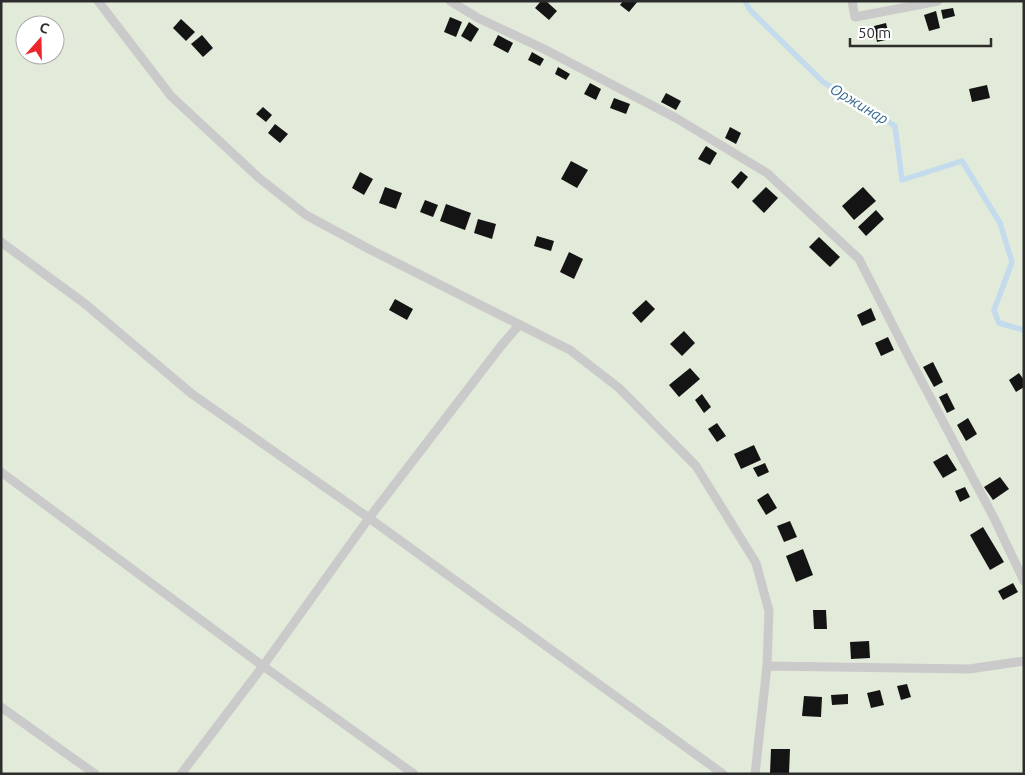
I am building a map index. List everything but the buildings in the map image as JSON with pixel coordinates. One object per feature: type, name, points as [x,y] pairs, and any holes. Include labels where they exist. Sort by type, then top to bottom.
[{"type":"lane","points":[[98,1],[171,96],[259,178],[306,215],[369,249],[570,350],[619,388],[696,466],[756,563],[769,611],[767,666],[755,774]]},
{"type":"lane","points":[[450,1],[478,18],[544,49],[676,118],[767,173],[859,259],[994,518],[1024,581]]},
{"type":"lane","points":[[852,1],[855,17],[938,1]]},
{"type":"lane","points":[[1,242],[84,302],[192,394],[369,518],[723,774]]},
{"type":"lane","points":[[181,774],[263,666],[369,518],[519,325]]},
{"type":"lane","points":[[1,472],[263,666],[414,774]]},
{"type":"lane","points":[[767,666],[968,670],[1024,661]]},
{"type":"lane","points":[[1,707],[95,774]]},
{"type":"green space","points":[[1,1],[1024,1],[1024,774],[1,774]]},
{"type":"waterway","name":"Оржинар","points":[[745,1],[750,10],[823,82],[895,126],[902,180],[962,161],[1000,223],[1012,262],[994,310],[999,323],[1024,330]]}]
